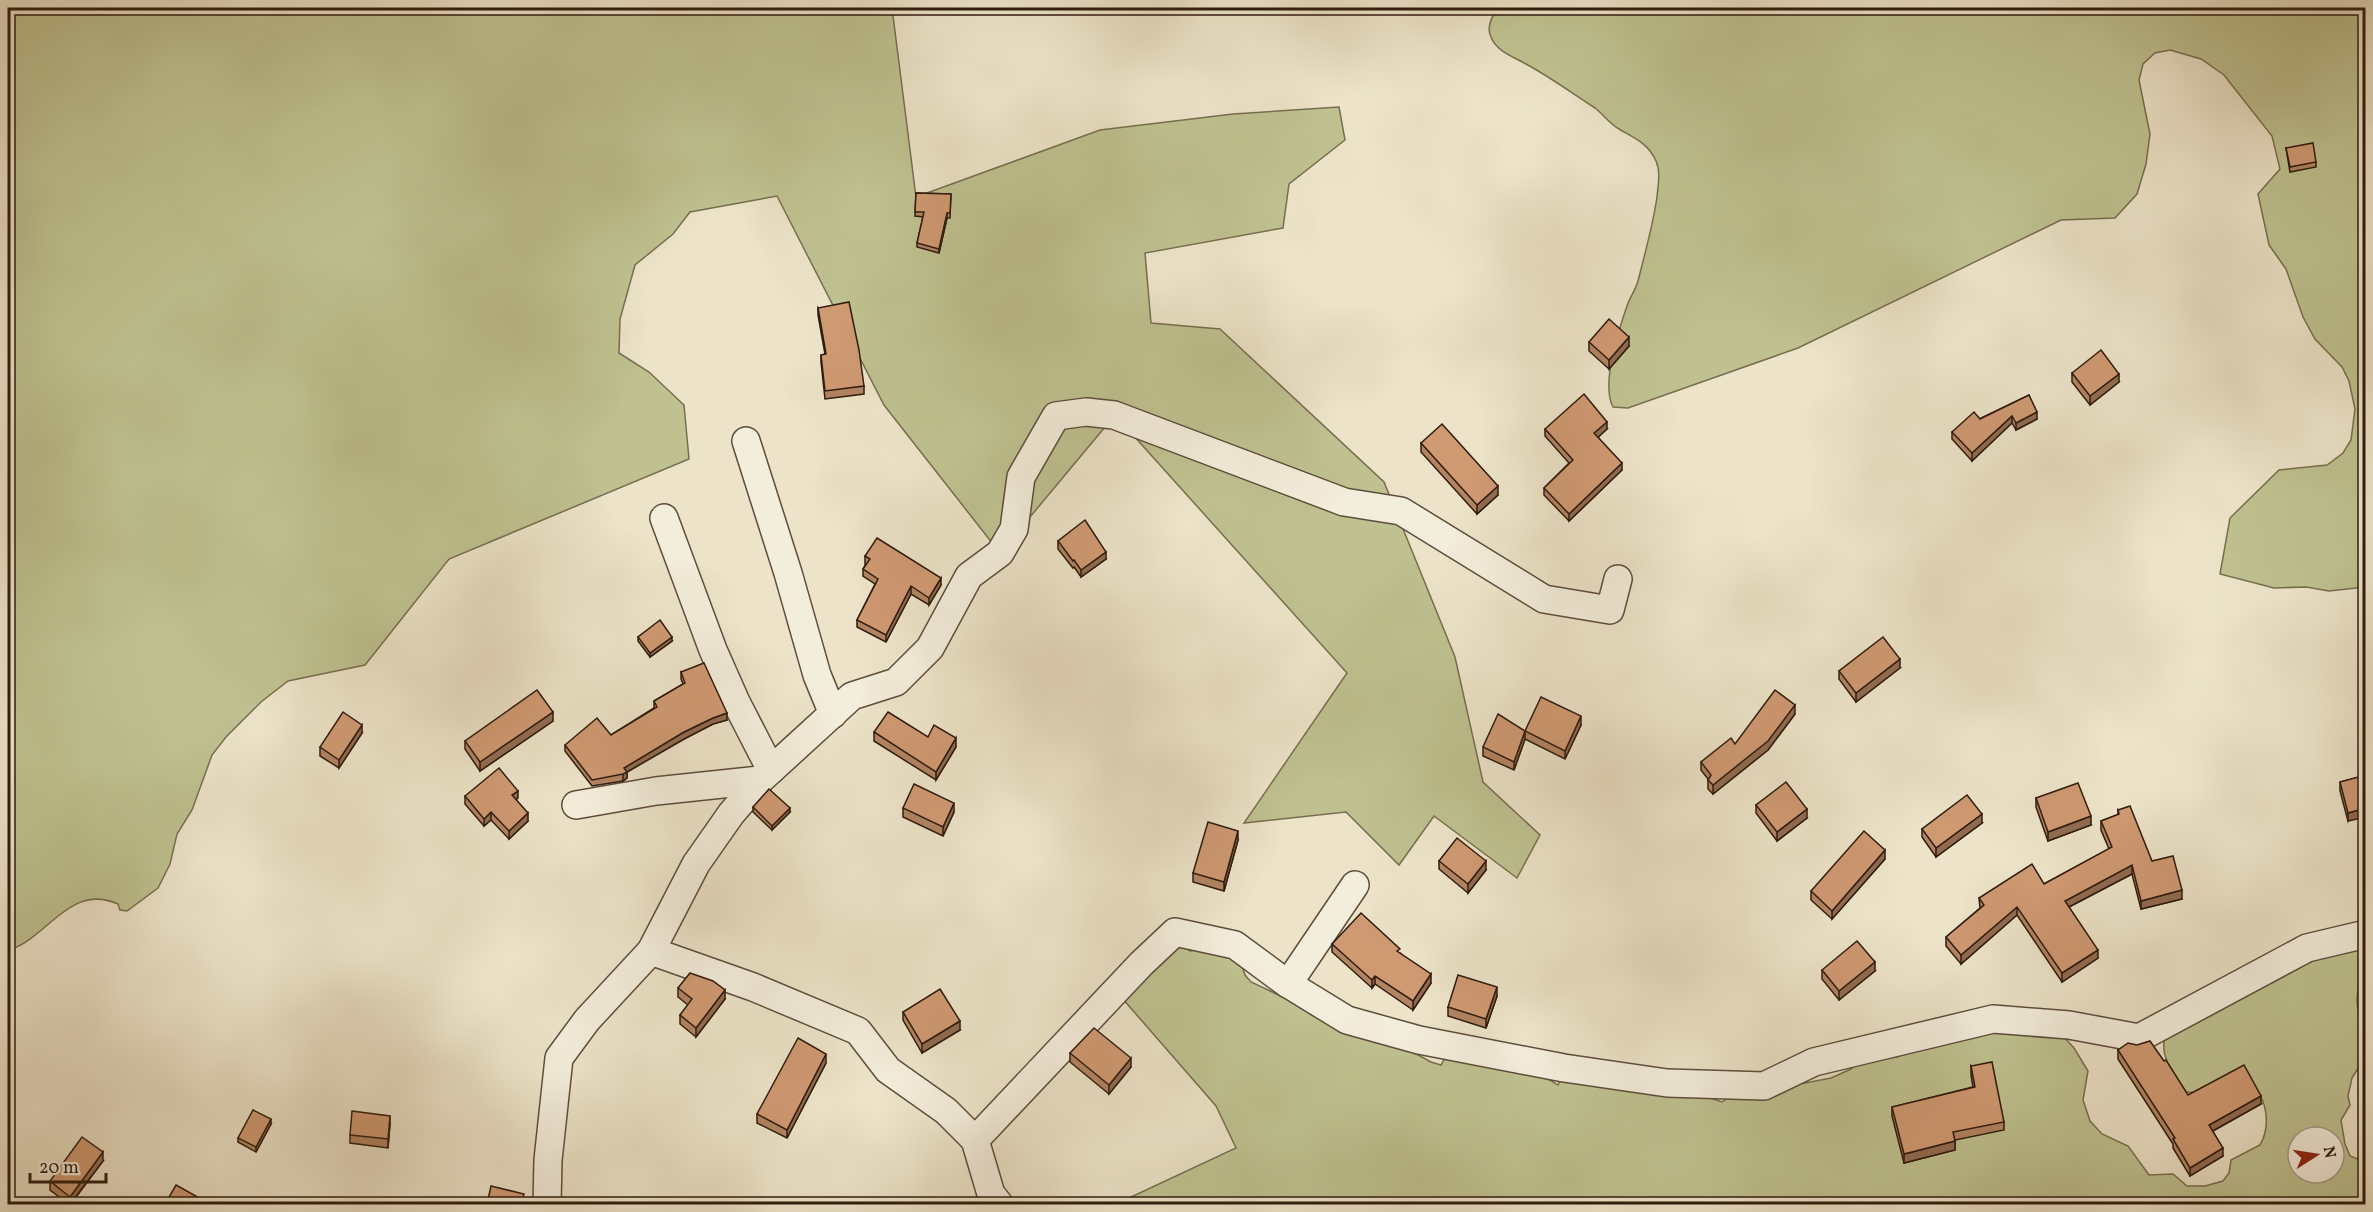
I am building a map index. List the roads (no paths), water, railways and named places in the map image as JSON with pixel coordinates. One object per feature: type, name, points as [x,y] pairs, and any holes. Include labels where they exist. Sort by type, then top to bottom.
[{"type":"street","points":[[547,1204],[548,1160],[559,1058],[587,1020],[651,951],[696,864],[731,814],[766,775],[852,696],[896,682],[930,648],[969,576],[1000,553],[1014,529],[1021,477],[1056,416],[1086,412],[1114,415],[1344,502],[1401,511],[1544,599],[1610,610],[1618,579]]},
{"type":"street","points":[[746,441],[788,573],[817,675],[833,714]]},
{"type":"street","points":[[664,519],[713,650],[766,775]]},
{"type":"street","points":[[576,805],[766,775]]},
{"type":"street","points":[[1288,984],[1355,885]]},
{"type":"street","points":[[975,1140],[1141,964],[1175,932],[1235,945],[1288,984],[1347,1020],[1419,1040],[1564,1068],[1667,1083],[1764,1086],[1814,1062],[1993,1019],[2069,1025],[2139,1038],[2307,948],[2366,934]]},
{"type":"street","points":[[651,951],[753,987],[858,1031],[888,1070],[946,1111],[975,1140],[991,1194],[999,1204]]}]
